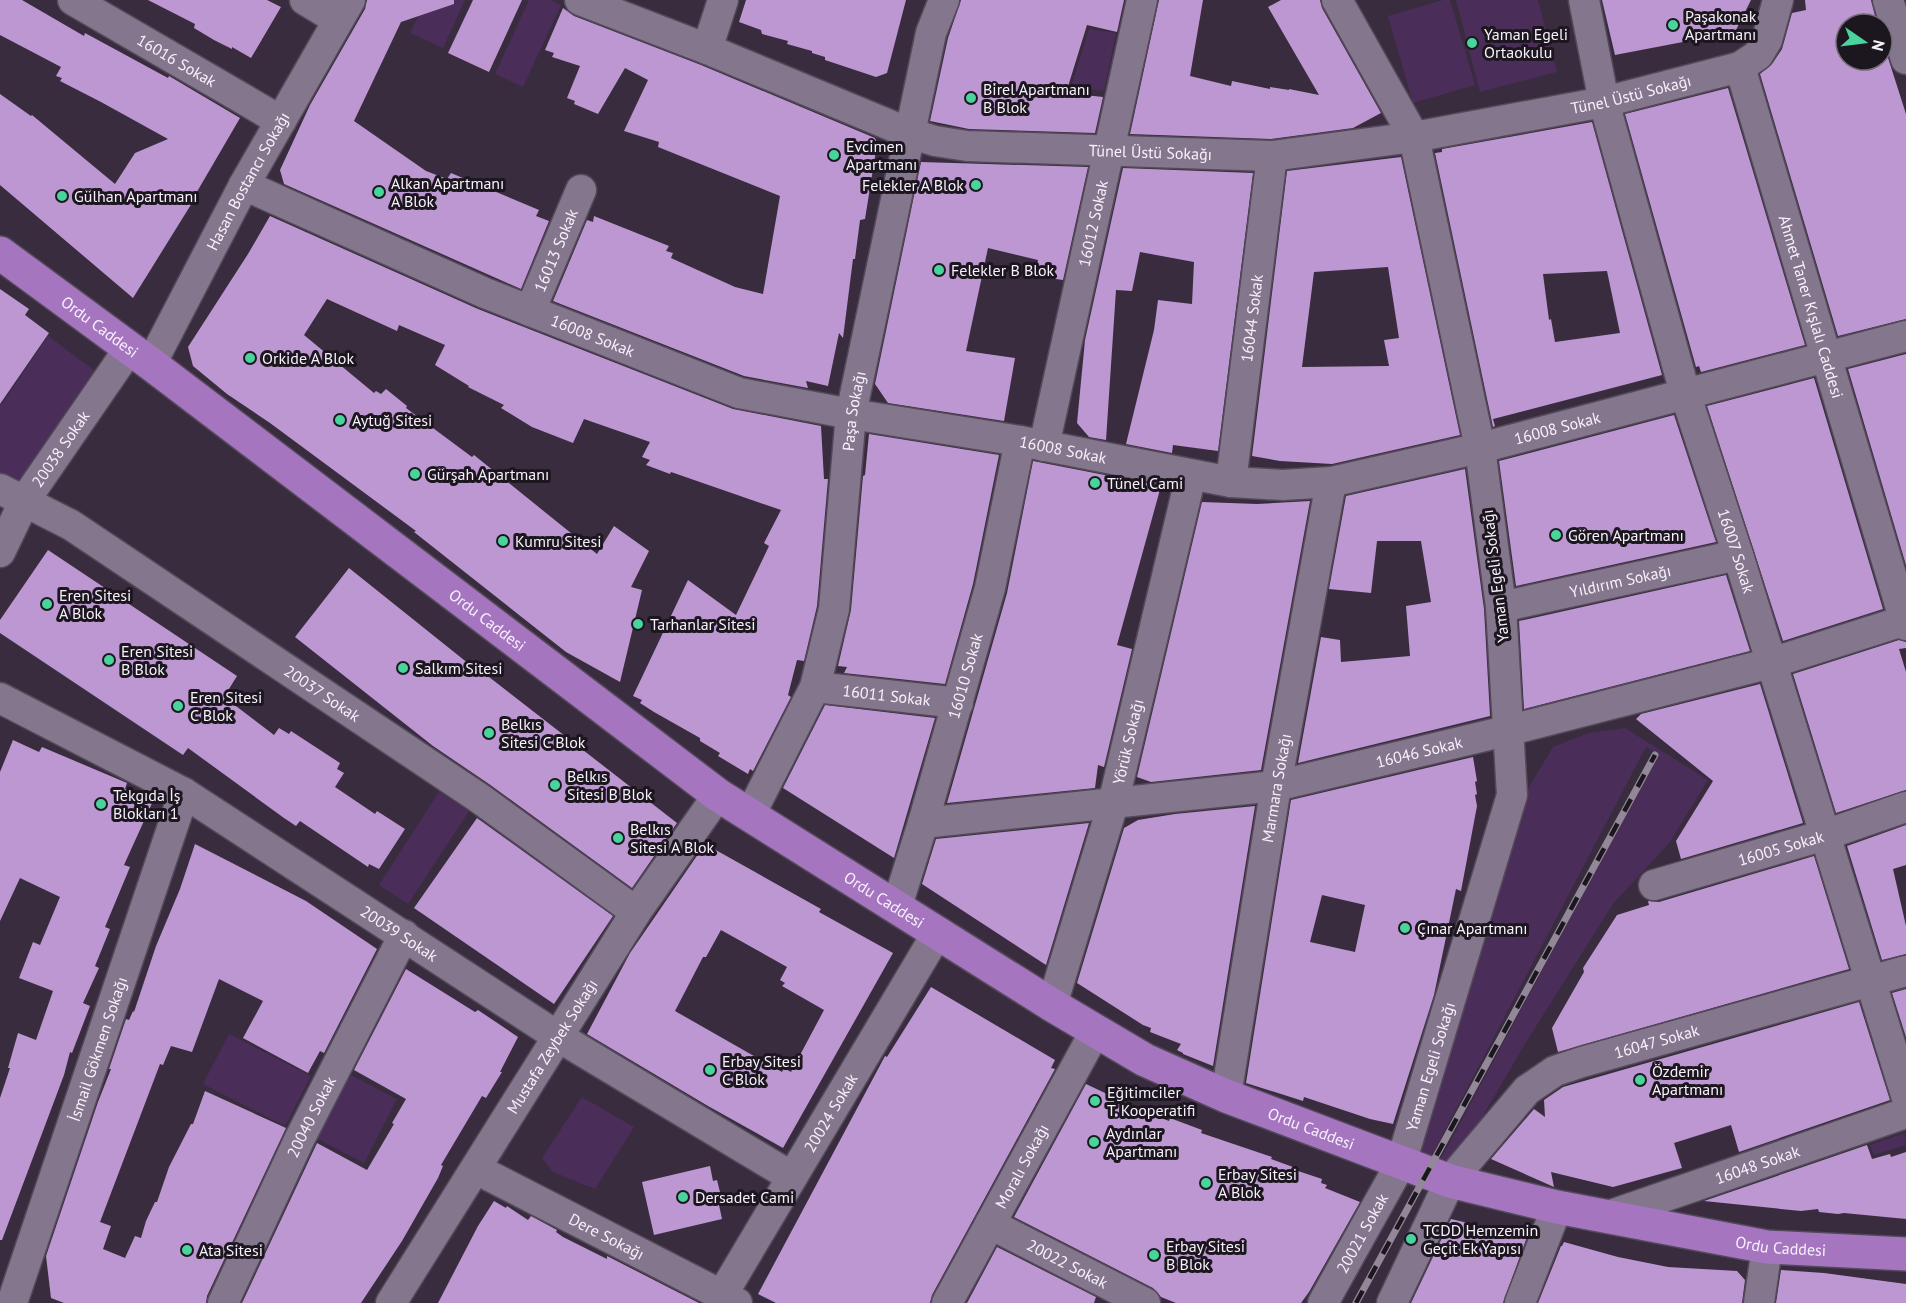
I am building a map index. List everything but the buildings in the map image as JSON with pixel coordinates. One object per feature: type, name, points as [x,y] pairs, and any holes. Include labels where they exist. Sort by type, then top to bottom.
[{"type":"main road","name":"Ordu Caddesi","points":[[0,253],[140,356],[718,795],[1052,1005],[1146,1060],[1226,1096],[1450,1181],[1557,1207],[1767,1247],[1906,1254]]},
{"type":"street","name":"16016 Sokak","points":[[73,0],[281,121]]},
{"type":"street","points":[[304,0],[344,10]]},
{"type":"street","name":"Tünel Üstü Sokağı","points":[[580,0],[707,49],[909,133],[935,141],[967,146],[1272,156],[1414,137],[1604,102],[1740,67]]},
{"type":"street","points":[[707,49],[723,0]]},
{"type":"street","name":"Paşa Sokağı","points":[[750,815],[815,687],[834,609],[851,414],[931,33],[944,0]]},
{"type":"street","name":"16012 Sokak","points":[[1032,444],[1110,150],[1142,0]]},
{"type":"street","name":"Yaman Egeli Sokağı","points":[[1337,0],[1414,137],[1480,448],[1501,607],[1510,730],[1512,795],[1401,1163]]},
{"type":"street","name":"16007 Sokak","points":[[1584,0],[1604,102],[1685,393],[1738,555],[1906,1095]]},
{"type":"street","points":[[1740,67],[1758,55],[1767,40],[1778,0]]},
{"type":"street","points":[[1888,0],[1906,60]]},
{"type":"street","name":"Hasan Bostancı Sokağı","points":[[140,356],[244,185],[344,10]]},
{"type":"street","name":"Ahmet Taner Kışlalı Caddesi","points":[[1740,67],[1906,622]]},
{"type":"street","name":"16044 Sokak","points":[[1231,482],[1272,156]]},
{"type":"street","name":"16008 Sokak","points":[[244,185],[485,293],[739,393],[1032,444],[1231,482],[1283,485],[1331,482],[1480,448],[1906,336]]},
{"type":"street","name":"16013 Sokak","points":[[530,311],[581,190]]},
{"type":"street","name":"20038 Sokak","points":[[0,552],[12,495],[140,356]]},
{"type":"street","name":"16010 Sokak","points":[[897,906],[1032,444]]},
{"type":"street","name":"Yörük Sokağı","points":[[1052,1005],[1113,804],[1191,475]]},
{"type":"street","name":"Marmara Sokağı","points":[[1226,1096],[1276,786],[1331,482]]},
{"type":"street","name":"20037 Sokak","points":[[12,495],[71,525],[459,784],[636,912]]},
{"type":"street","name":"Yıldırım Sokağı","points":[[1501,607],[1738,555]]},
{"type":"street","name":"16046 Sokak","points":[[923,823],[1276,786],[1510,730],[1772,663],[1906,622]]},
{"type":"street","name":"16011 Sokak","points":[[815,687],[958,703]]},
{"type":"street","name":"20039 Sokak","points":[[2,705],[184,793],[557,1036],[792,1177]]},
{"type":"street","name":"İsmail Gökmen Sokağı","points":[[12,1303],[184,793]]},
{"type":"street","name":"Mustafa Zeybek Sokağı","points":[[392,1303],[636,912],[718,795]]},
{"type":"street","name":"16005 Sokak","points":[[1654,885],[1825,835],[1906,807]]},
{"type":"street","name":"20024 Sokak","points":[[730,1299],[792,1177],[938,932]]},
{"type":"street","name":"20040 Sokak","points":[[223,1303],[300,1138],[404,935]]},
{"type":"street","name":"16047 Sokak","points":[[1392,1303],[1450,1181],[1527,1090],[1555,1071],[1906,971]]},
{"type":"street","name":"Moralı Sokağı","points":[[947,1303],[1096,1030]]},
{"type":"street","name":"16048 Sokak","points":[[1608,1216],[1906,1113]]},
{"type":"street","name":"20021 Sokak","points":[[1323,1303],[1401,1163]]},
{"type":"street","name":"Dere Sokağı","points":[[476,1169],[730,1299]]},
{"type":"street","points":[[1682,1232],[1688,1188]]},
{"type":"street","points":[[1520,1303],[1557,1207]]},
{"type":"street","name":"20022 Sokak","points":[[990,1224],[1145,1303]]},
{"type":"street","points":[[1759,1303],[1767,1247]]},
{"type":"shaded area","points":[[426,0],[465,0],[443,48],[410,33]]},
{"type":"shaded area","points":[[529,0],[550,0],[561,5],[523,87],[495,74]]},
{"type":"shaded area","points":[[1450,0],[1475,85],[1413,103],[1388,16]]},
{"type":"shaded area","points":[[1456,0],[1538,0],[1557,72],[1480,92]]},
{"type":"shaded area","points":[[1089,29],[1116,33],[1104,91],[1071,87]]},
{"type":"shaded area","points":[[48,336],[99,374],[20,491],[0,480],[0,404]]},
{"type":"shaded area","points":[[1625,728],[1708,780],[1669,843],[1613,904],[1525,1044],[1452,1169],[1438,1164],[1658,755],[1646,747],[1429,1161],[1412,1155],[1512,815],[1553,747],[1588,733]]},
{"type":"shaded area","points":[[439,792],[469,811],[408,904],[379,885]]},
{"type":"shaded area","points":[[229,1034],[311,1076],[285,1126],[203,1084]]},
{"type":"shaded area","points":[[345,1072],[397,1099],[364,1163],[312,1136]]},
{"type":"shaded area","points":[[582,1097],[634,1127],[595,1189],[553,1172],[542,1158]]},
{"type":"shaded area","points":[[1905,1133],[1906,1145],[1874,1155],[1870,1145]]},
{"type":"railway","points":[[1356,1303],[1655,755]]},
{"type":"place","name":"Paşakonak Apartmanı","points":[[1673,25]]},
{"type":"place","name":"Yaman Egeli Ortaokulu","points":[[1472,43]]},
{"type":"place","name":"Birel Apartmanı B Blok","points":[[971,98]]},
{"type":"place","name":"Evcimen Apartmanı","points":[[834,155]]},
{"type":"place","name":"Felekler A Blok","points":[[976,185]]},
{"type":"place","name":"Alkan Apartmanı A Blok","points":[[379,192]]},
{"type":"place","name":"Gülhan Apartmanı","points":[[62,196]]},
{"type":"place","name":"Felekler B Blok","points":[[939,270]]},
{"type":"place","name":"Orkide A Blok","points":[[250,358]]},
{"type":"place","name":"Aytuğ Sitesi","points":[[340,420]]},
{"type":"place","name":"Gürşah Apartmanı","points":[[415,474]]},
{"type":"place","name":"Tünel Cami","points":[[1095,483]]},
{"type":"place","name":"Gören Apartmanı","points":[[1556,535]]},
{"type":"place","name":"Kumru Sitesi","points":[[503,541]]},
{"type":"place","name":"Eren Sitesi A Blok","points":[[47,604]]},
{"type":"place","name":"Tarhanlar Sitesi","points":[[638,624]]},
{"type":"place","name":"Eren Sitesi B Blok","points":[[109,660]]},
{"type":"place","name":"Salkım Sitesi","points":[[403,668]]},
{"type":"place","name":"Eren Sitesi C Blok","points":[[178,706]]},
{"type":"place","name":"Belkıs Sitesi C Blok","points":[[489,733]]},
{"type":"place","name":"Belkıs Sitesi B Blok","points":[[555,785]]},
{"type":"place","name":"Tekgıda İş Blokları 1","points":[[101,804]]},
{"type":"place","name":"Belkıs Sitesi A Blok","points":[[618,838]]},
{"type":"place","name":"Çınar Apartmanı","points":[[1405,928]]},
{"type":"place","name":"Erbay Sitesi C Blok","points":[[710,1070]]},
{"type":"place","name":"Özdemir Apartmanı","points":[[1640,1080]]},
{"type":"place","name":"Eğitimciler T. Kooperatifi","points":[[1095,1101]]},
{"type":"place","name":"Aydınlar Apartmanı","points":[[1094,1142]]},
{"type":"place","name":"Erbay Sitesi A Blok","points":[[1206,1183]]},
{"type":"place","name":"Dersadet Cami","points":[[683,1197]]},
{"type":"place","name":"TCDD Hemzemin Geçit Ek Yapısı","points":[[1411,1239]]},
{"type":"place","name":"Ata Sitesi","points":[[187,1250]]},
{"type":"place","name":"Erbay Sitesi B Blok","points":[[1154,1255]]}]
